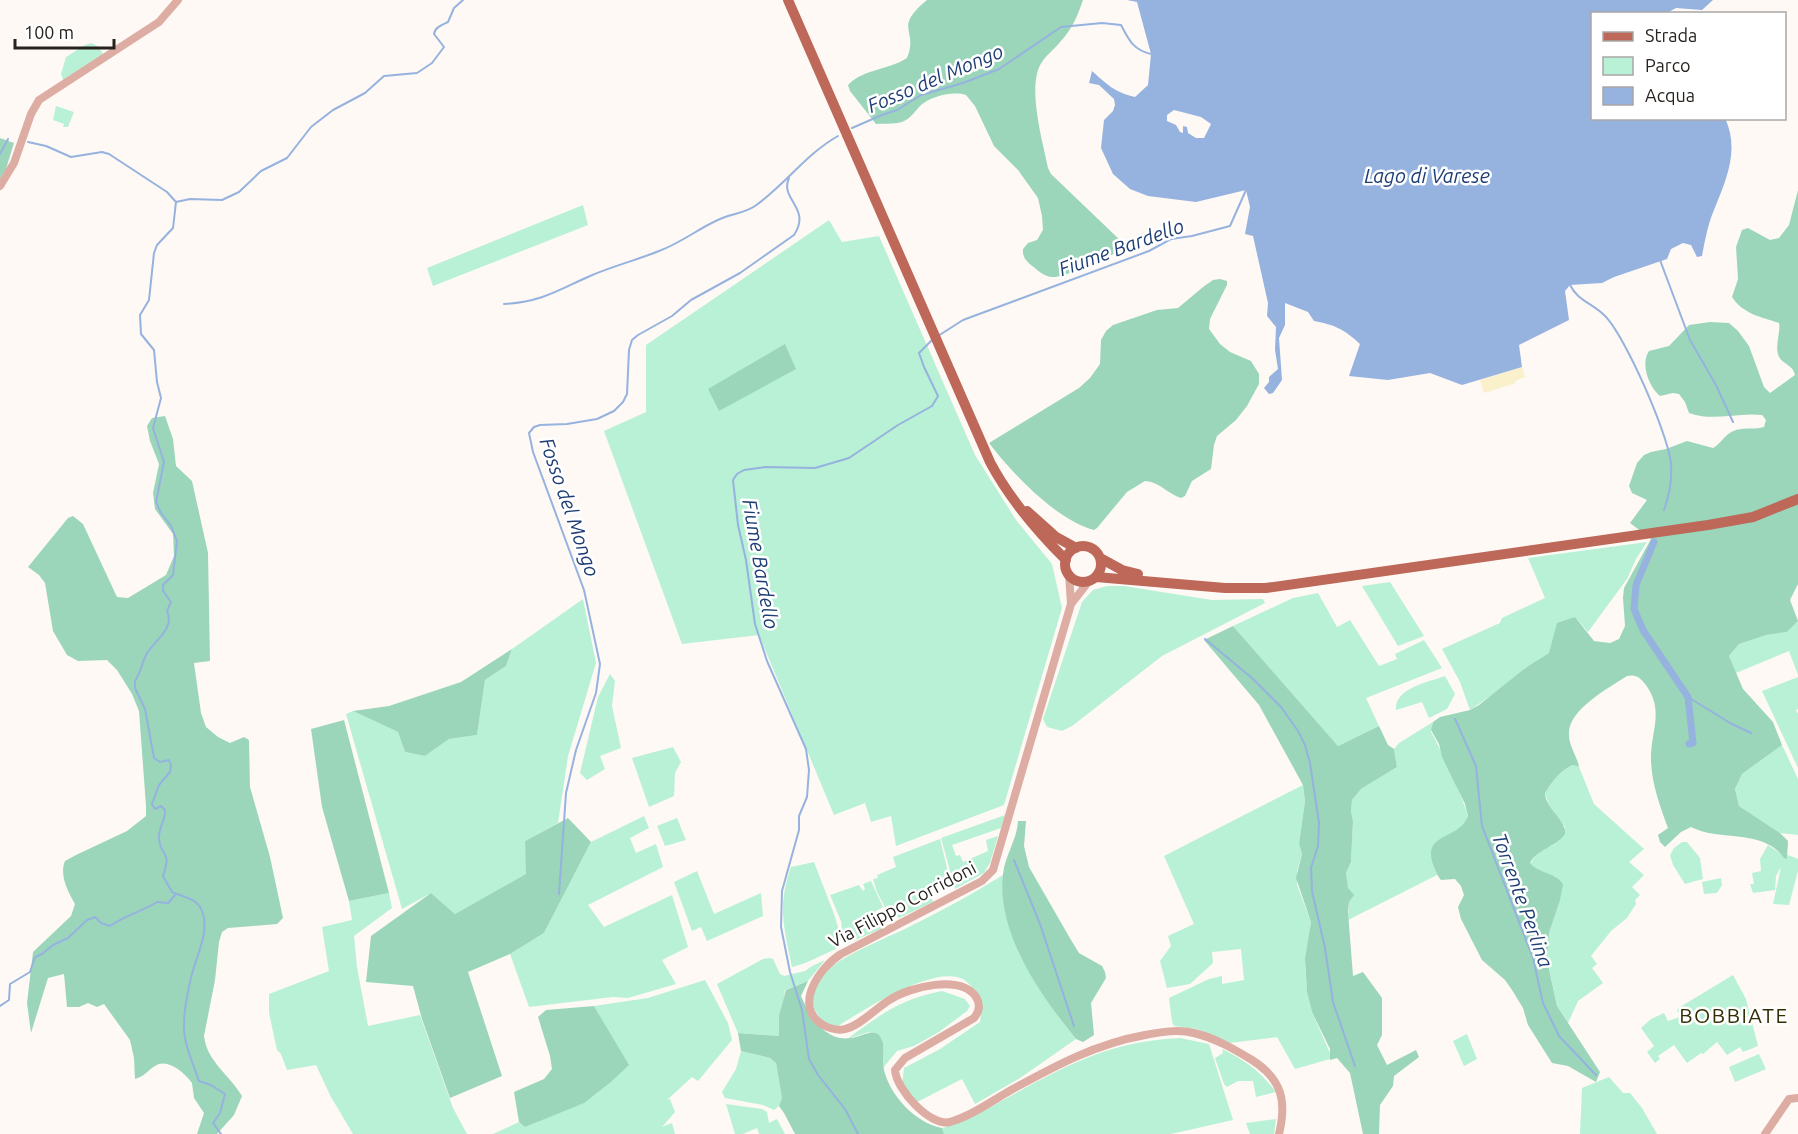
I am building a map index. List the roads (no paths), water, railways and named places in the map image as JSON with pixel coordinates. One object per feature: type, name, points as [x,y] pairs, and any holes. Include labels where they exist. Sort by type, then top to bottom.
[{"type":"main road","points":[[788,0],[990,462],[1033,526],[1066,561]]},
{"type":"main road","points":[[1012,497],[1056,537],[1076,548],[1090,548],[1100,558],[1122,570],[1179,584]]},
{"type":"main road","points":[[1076,548],[1070,553],[1066,561],[1066,568],[1069,574],[1078,581],[1093,579],[1225,588],[1266,588],[1708,525],[1753,517],[1798,499]]},
{"type":"main road","points":[[1093,579],[1101,568],[1100,558]]},
{"type":"street","points":[[0,186],[14,163],[31,114],[39,100],[159,22],[178,0]]},
{"type":"street","name":"Via Filippo Corridoni","points":[[1069,574],[1071,604],[993,870],[982,881],[830,961],[814,980],[810,999],[812,1014],[828,1028],[842,1030],[892,998],[908,991],[952,985],[965,988],[974,994],[979,1006],[974,1018],[905,1058],[895,1070],[898,1081],[923,1113],[940,1122],[951,1122],[1070,1058],[1120,1040],[1169,1031],[1192,1032],[1213,1038],[1236,1050],[1272,1076],[1280,1090],[1282,1106],[1279,1134]]},
{"type":"street","name":"Via Filippo Corridoni","points":[[1071,604],[1093,579]]},
{"type":"street","points":[[1760,1134],[1766,1131],[1789,1099],[1798,1098]]},
{"type":"water","name":"Lago di Varese","points":[[1127,0],[1713,0],[1702,10],[1676,8],[1669,12],[1591,12],[1591,120],[1726,120],[1731,142],[1730,165],[1710,221],[1702,256],[1697,257],[1691,245],[1683,243],[1671,249],[1667,259],[1602,283],[1570,285],[1565,291],[1569,320],[1519,345],[1522,367],[1462,385],[1430,373],[1388,380],[1349,376],[1360,344],[1339,328],[1314,321],[1308,312],[1285,303],[1285,325],[1279,338],[1282,380],[1273,393],[1269,394],[1264,388],[1269,382],[1269,377],[1278,369],[1275,350],[1276,327],[1267,316],[1268,303],[1253,236],[1245,234],[1250,207],[1246,190],[1196,202],[1148,196],[1130,189],[1113,174],[1101,148],[1104,120],[1113,111],[1115,105],[1114,99],[1099,85],[1089,83],[1092,71],[1116,90],[1135,97],[1148,85],[1151,54],[1137,2]],"holes":[[[1174,110],[1201,117],[1211,124],[1204,138],[1196,138],[1188,133],[1187,127],[1183,126],[1183,133],[1180,132],[1176,125],[1167,121],[1167,115]]]},
{"type":"waterway","points":[[221,1134],[213,1123],[220,1113],[225,1094],[199,1081],[184,1031],[186,999],[204,934],[204,919],[197,903],[172,892],[163,876],[166,857],[160,845],[159,835],[165,810],[161,806],[155,809],[152,804],[159,785],[170,772],[171,765],[169,760],[160,762],[154,758],[145,709],[135,688],[135,681],[147,653],[163,634],[168,623],[167,611],[171,602],[163,591],[163,585],[173,575],[177,541],[171,526],[156,502],[164,462],[153,428],[161,398],[154,350],[141,334],[140,315],[149,300],[154,253],[157,245],[173,228],[176,202],[190,199],[222,200],[239,192],[261,171],[287,158],[311,127],[333,110],[365,93],[384,76],[417,73],[432,63],[444,47],[434,34],[439,26],[448,22],[454,8],[463,0]]},
{"type":"waterway","name":"Fosso del Mongo","points":[[852,128],[897,110],[921,95],[963,83],[999,69],[1061,27],[1102,23],[1121,25],[1129,40],[1136,47],[1151,54]]},
{"type":"waterway","points":[[504,304],[529,301],[549,294],[599,272],[667,248],[720,219],[751,208],[766,198],[826,143],[838,136]]},
{"type":"waterway","points":[[0,154],[8,139]]},
{"type":"waterway","points":[[28,142],[46,146],[71,157],[102,152],[109,154],[167,192],[176,202]]},
{"type":"waterway","name":"Fosso del Mongo","points":[[559,894],[566,793],[576,750],[596,693],[600,664],[584,590],[533,452],[529,433],[534,427],[540,425],[567,424],[597,419],[614,411],[627,394],[629,350],[632,340],[672,316],[691,300],[740,273],[794,235],[799,226],[799,218],[798,211],[788,192],[789,178]]},
{"type":"waterway","name":"Fiume Bardello","points":[[938,336],[963,320],[1149,251],[1171,239],[1230,226],[1246,190]]},
{"type":"waterway","points":[[1660,260],[1690,340],[1716,385],[1733,422]]},
{"type":"waterway","points":[[1570,285],[1577,295],[1604,315],[1613,326],[1634,363],[1655,410],[1671,465],[1670,488],[1664,510]]},
{"type":"waterway","name":"Fiume Bardello","points":[[858,1134],[845,1109],[818,1075],[809,1059],[802,1010],[790,972],[781,927],[782,891],[799,830],[799,816],[807,797],[809,770],[806,749],[767,661],[755,624],[746,560],[738,525],[733,480],[744,470],[765,467],[815,468],[849,458],[898,425],[932,406],[938,396],[919,353],[933,339]]},
{"type":"waterway","points":[[1654,542],[1636,585],[1634,609],[1643,630],[1688,697],[1693,743],[1689,744]]},
{"type":"waterway","points":[[1205,639],[1252,678],[1281,707],[1305,745],[1319,823],[1318,846],[1311,868],[1312,891],[1325,948],[1333,1002],[1355,1066]]},
{"type":"waterway","points":[[1688,697],[1751,733]]},
{"type":"waterway","name":"Torrente Perlina","points":[[1455,719],[1476,766],[1482,826],[1533,958],[1543,1003],[1559,1036],[1596,1075]]},
{"type":"waterway","points":[[1014,860],[1040,924],[1074,1026]]},
{"type":"waterway","points":[[0,1006],[9,1000],[10,984],[30,972],[35,957],[68,938],[87,920],[95,917],[101,923],[110,926],[157,902],[168,903],[176,894]]},
{"type":"district","name":"BOBBIATE","points":[[1734,1015]]}]
